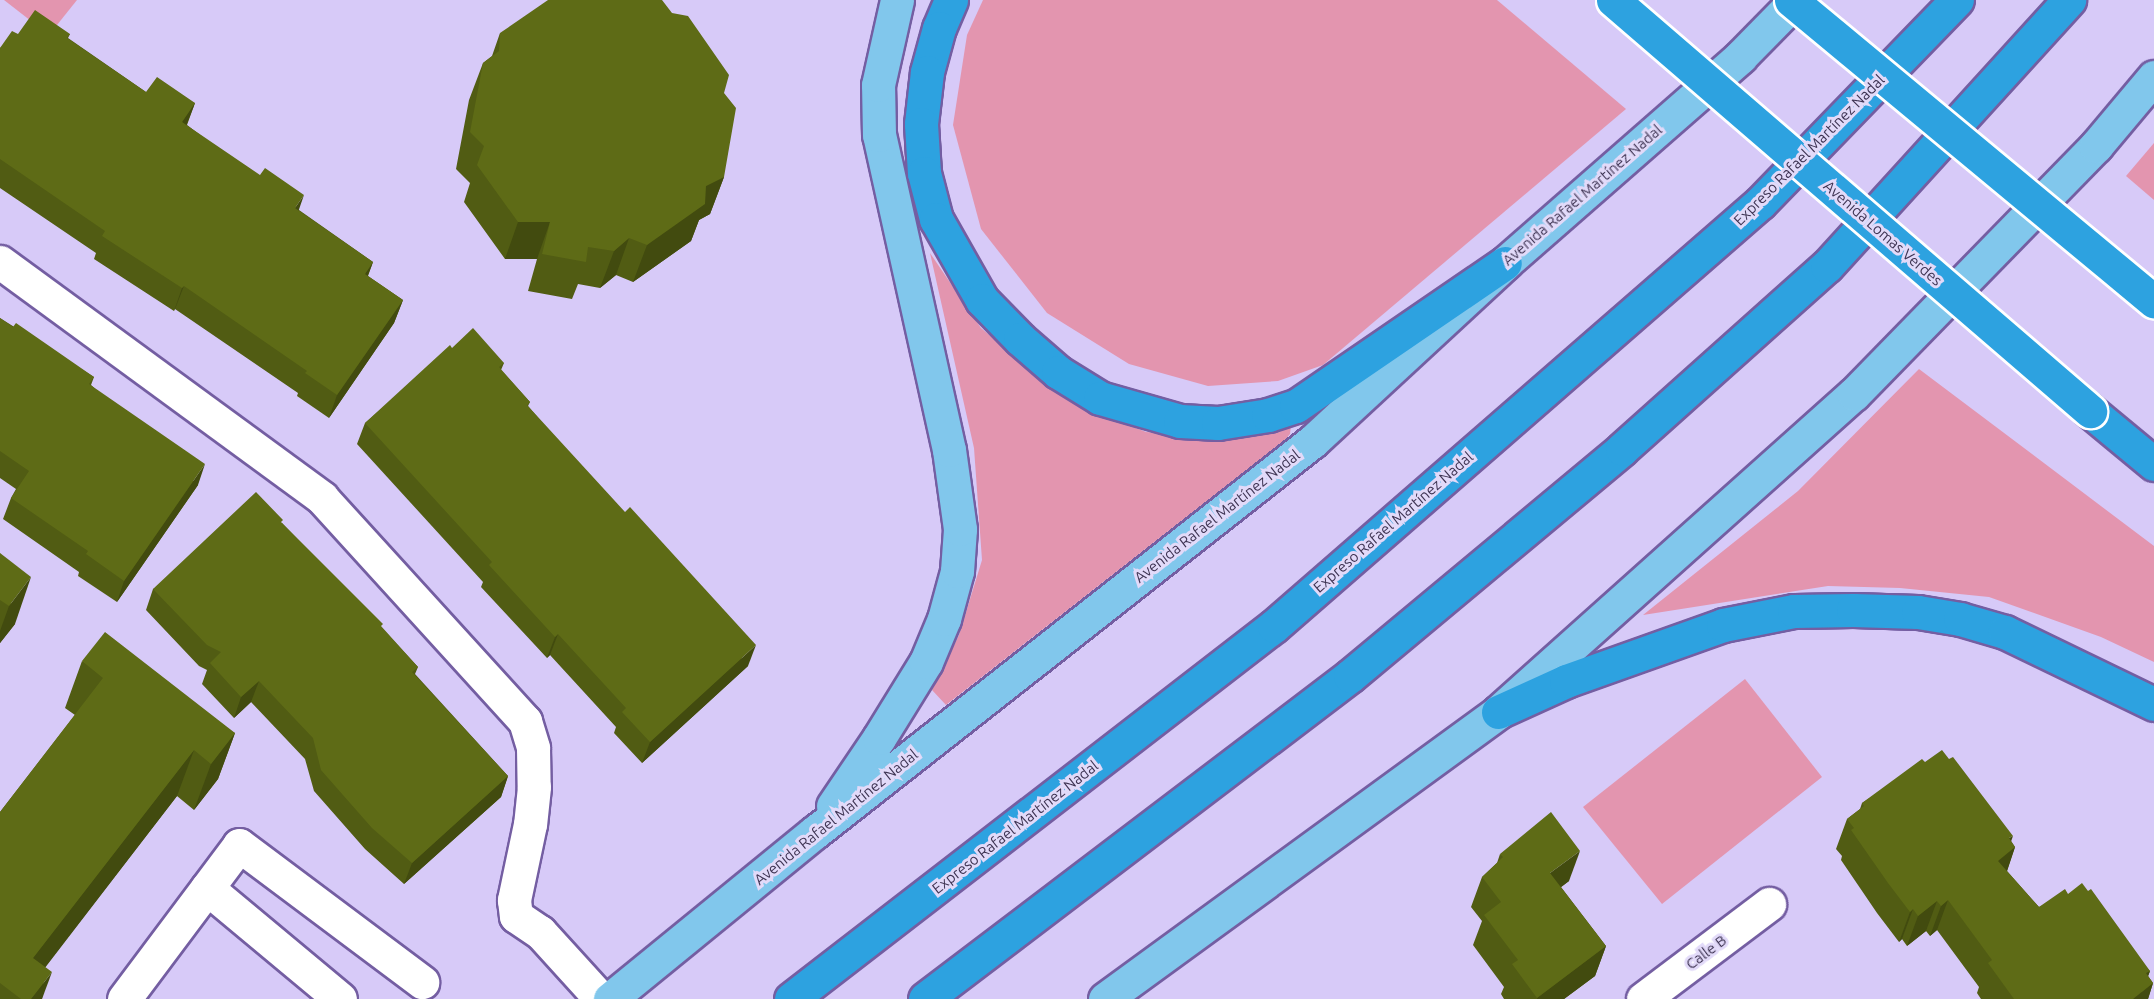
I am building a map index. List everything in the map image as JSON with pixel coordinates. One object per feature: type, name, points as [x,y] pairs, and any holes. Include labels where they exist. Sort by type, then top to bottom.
[{"type":"highway","points":[[951,0],[939,28],[927,72],[921,124],[924,172],[936,219],[982,300],[1020,339],[1058,372],[1100,398],[1180,421],[1218,423],[1268,415],[1296,406],[1505,263]]},
{"type":"highway","name":"Avenida Lomas Verdes","points":[[1613,0],[2154,464]]},
{"type":"highway","points":[[1791,0],[2154,301]]},
{"type":"highway","name":"Expreso Rafael Martínez Nadal","points":[[791,999],[1274,626],[1760,203],[1956,0]]},
{"type":"highway","points":[[925,999],[1350,676],[1622,448],[1827,266],[2069,0]]},
{"type":"highway","points":[[1498,712],[1566,681],[1723,625],[1794,611],[1853,609],[1918,612],[1960,619],[2005,632],[2154,704]]},
{"type":"main road","points":[[815,832],[879,738],[926,662],[944,619],[957,570],[960,529],[949,450],[879,135],[878,85],[897,0]]},
{"type":"main road","name":"Avenida Rafael Martínez Nadal","points":[[610,999],[815,832],[1313,441],[1505,263],[1740,57],[1796,0]]},
{"type":"main road","points":[[1105,999],[1498,712],[1854,394],[2096,146],[2154,77]]},
{"type":"street","points":[[0,262],[322,498],[525,721],[533,748],[534,787],[530,824],[519,881],[537,901],[540,932],[601,999]]},
{"type":"street","points":[[124,999],[239,845],[422,982]]},
{"type":"street","points":[[207,888],[340,999]]},
{"type":"street","name":"Calle B","points":[[1643,999],[1769,904]]},
{"type":"shaded area","points":[[4,0],[77,0],[49,35]]},
{"type":"shaded area","points":[[983,0],[1497,0],[1626,109],[1323,365],[1278,381],[1208,386],[1129,364],[1047,313],[981,229],[953,125],[967,35]]},
{"type":"shaded area","points":[[2154,143],[2154,200],[2126,176]]},
{"type":"shaded area","points":[[930,253],[981,328],[1061,395],[1146,432],[1196,436],[1291,425],[1290,434],[1286,439],[946,705],[932,690],[959,635],[982,560],[974,448]]},
{"type":"shaded area","points":[[1919,369],[2154,546],[2154,662],[2101,637],[1989,597],[1900,588],[1828,586],[1643,615],[1798,491]]},
{"type":"shaded area","points":[[1745,679],[1822,777],[1662,904],[1583,807]]},
{"type":"building","points":[[548,0],[662,0],[672,13],[688,16],[729,75],[724,93],[736,108],[724,177],[706,186],[705,204],[647,245],[629,238],[614,251],[588,247],[586,262],[542,254],[550,222],[518,222],[477,165],[484,146],[470,132],[483,63],[499,51],[500,33]]},
{"type":"building","points":[[35,10],[70,34],[67,38],[146,92],[157,77],[195,103],[182,122],[260,175],[265,168],[304,195],[295,208],[373,262],[365,274],[403,300],[337,395],[305,373],[307,371],[184,286],[182,288],[102,236],[105,231],[0,159],[0,48],[12,31],[18,34]]},
{"type":"building","points":[[0,318],[13,327],[16,323],[94,377],[89,384],[205,464],[124,581],[86,554],[88,551],[11,498],[29,471],[0,451]]},
{"type":"building","points":[[473,328],[504,363],[499,367],[530,402],[527,405],[625,512],[630,507],[756,645],[650,742],[622,712],[626,708],[558,634],[555,637],[489,565],[492,562],[365,423],[450,345],[452,348]]},
{"type":"building","points":[[256,492],[283,520],[281,522],[383,624],[381,626],[418,667],[412,672],[508,776],[412,863],[372,828],[321,770],[313,738],[259,681],[241,697],[210,663],[221,652],[207,645],[153,589]]},
{"type":"building","points":[[0,553],[31,577],[9,606],[0,600]]},
{"type":"building","points":[[105,632],[235,733],[211,764],[194,750],[33,958],[52,972],[31,999],[21,999],[0,983],[0,812],[103,678],[82,661]]},
{"type":"building","points":[[1942,750],[1949,759],[1953,757],[2013,836],[2009,838],[2015,847],[1998,861],[2039,907],[2065,889],[2068,894],[2082,883],[2088,891],[2091,889],[2150,971],[2146,973],[2153,983],[2133,999],[2014,999],[1988,963],[1992,960],[1948,900],[1941,906],[1937,901],[1918,916],[1913,909],[1910,912],[1851,830],[1854,828],[1847,819],[1864,806],[1862,803],[1922,759],[1925,762]]},
{"type":"building","points":[[1551,812],[1580,851],[1550,873],[1606,946],[1537,998],[1512,964],[1518,960],[1484,915],[1501,902],[1482,877],[1503,857],[1500,854]]}]
